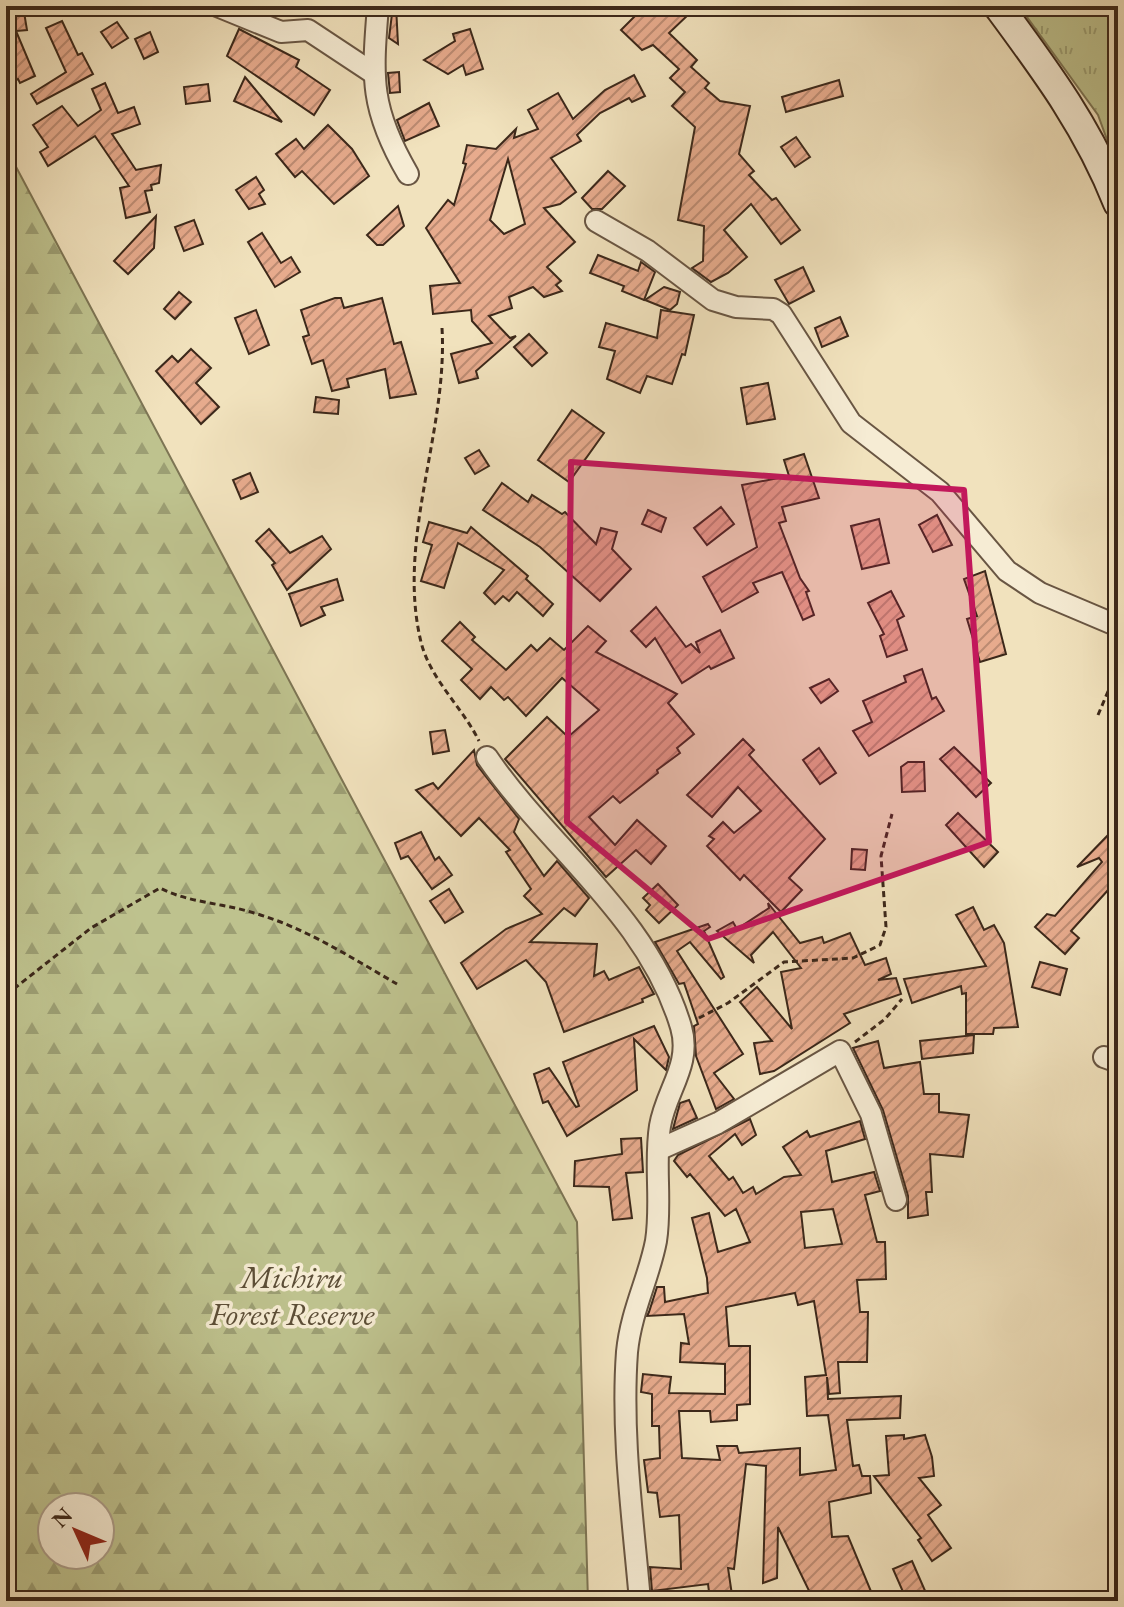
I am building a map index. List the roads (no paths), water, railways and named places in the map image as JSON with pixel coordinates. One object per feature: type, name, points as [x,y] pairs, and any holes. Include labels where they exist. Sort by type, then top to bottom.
[{"type":"street","points":[[217,6],[281,32],[308,30],[373,73]]},
{"type":"street","points":[[264,6],[281,32]]},
{"type":"street","points":[[378,6],[373,73],[377,111],[388,139],[408,174]]},
{"type":"street","points":[[998,6],[1076,113],[1094,145],[1118,203]]},
{"type":"street","points":[[596,221],[648,251],[696,291],[713,300],[736,307],[773,309],[781,314],[851,423],[940,492],[1007,571],[1040,593],[1118,626]]},
{"type":"street","points":[[487,757],[599,887],[640,943],[682,1028],[684,1062],[661,1121],[657,1236],[641,1283],[627,1353],[630,1490],[640,1601]]},
{"type":"street","points":[[660,1149],[718,1123],[840,1051],[879,1136],[896,1200]]},
{"type":"park label","name":"Michiru Forest Reserve","points":[[292,1296]]}]
